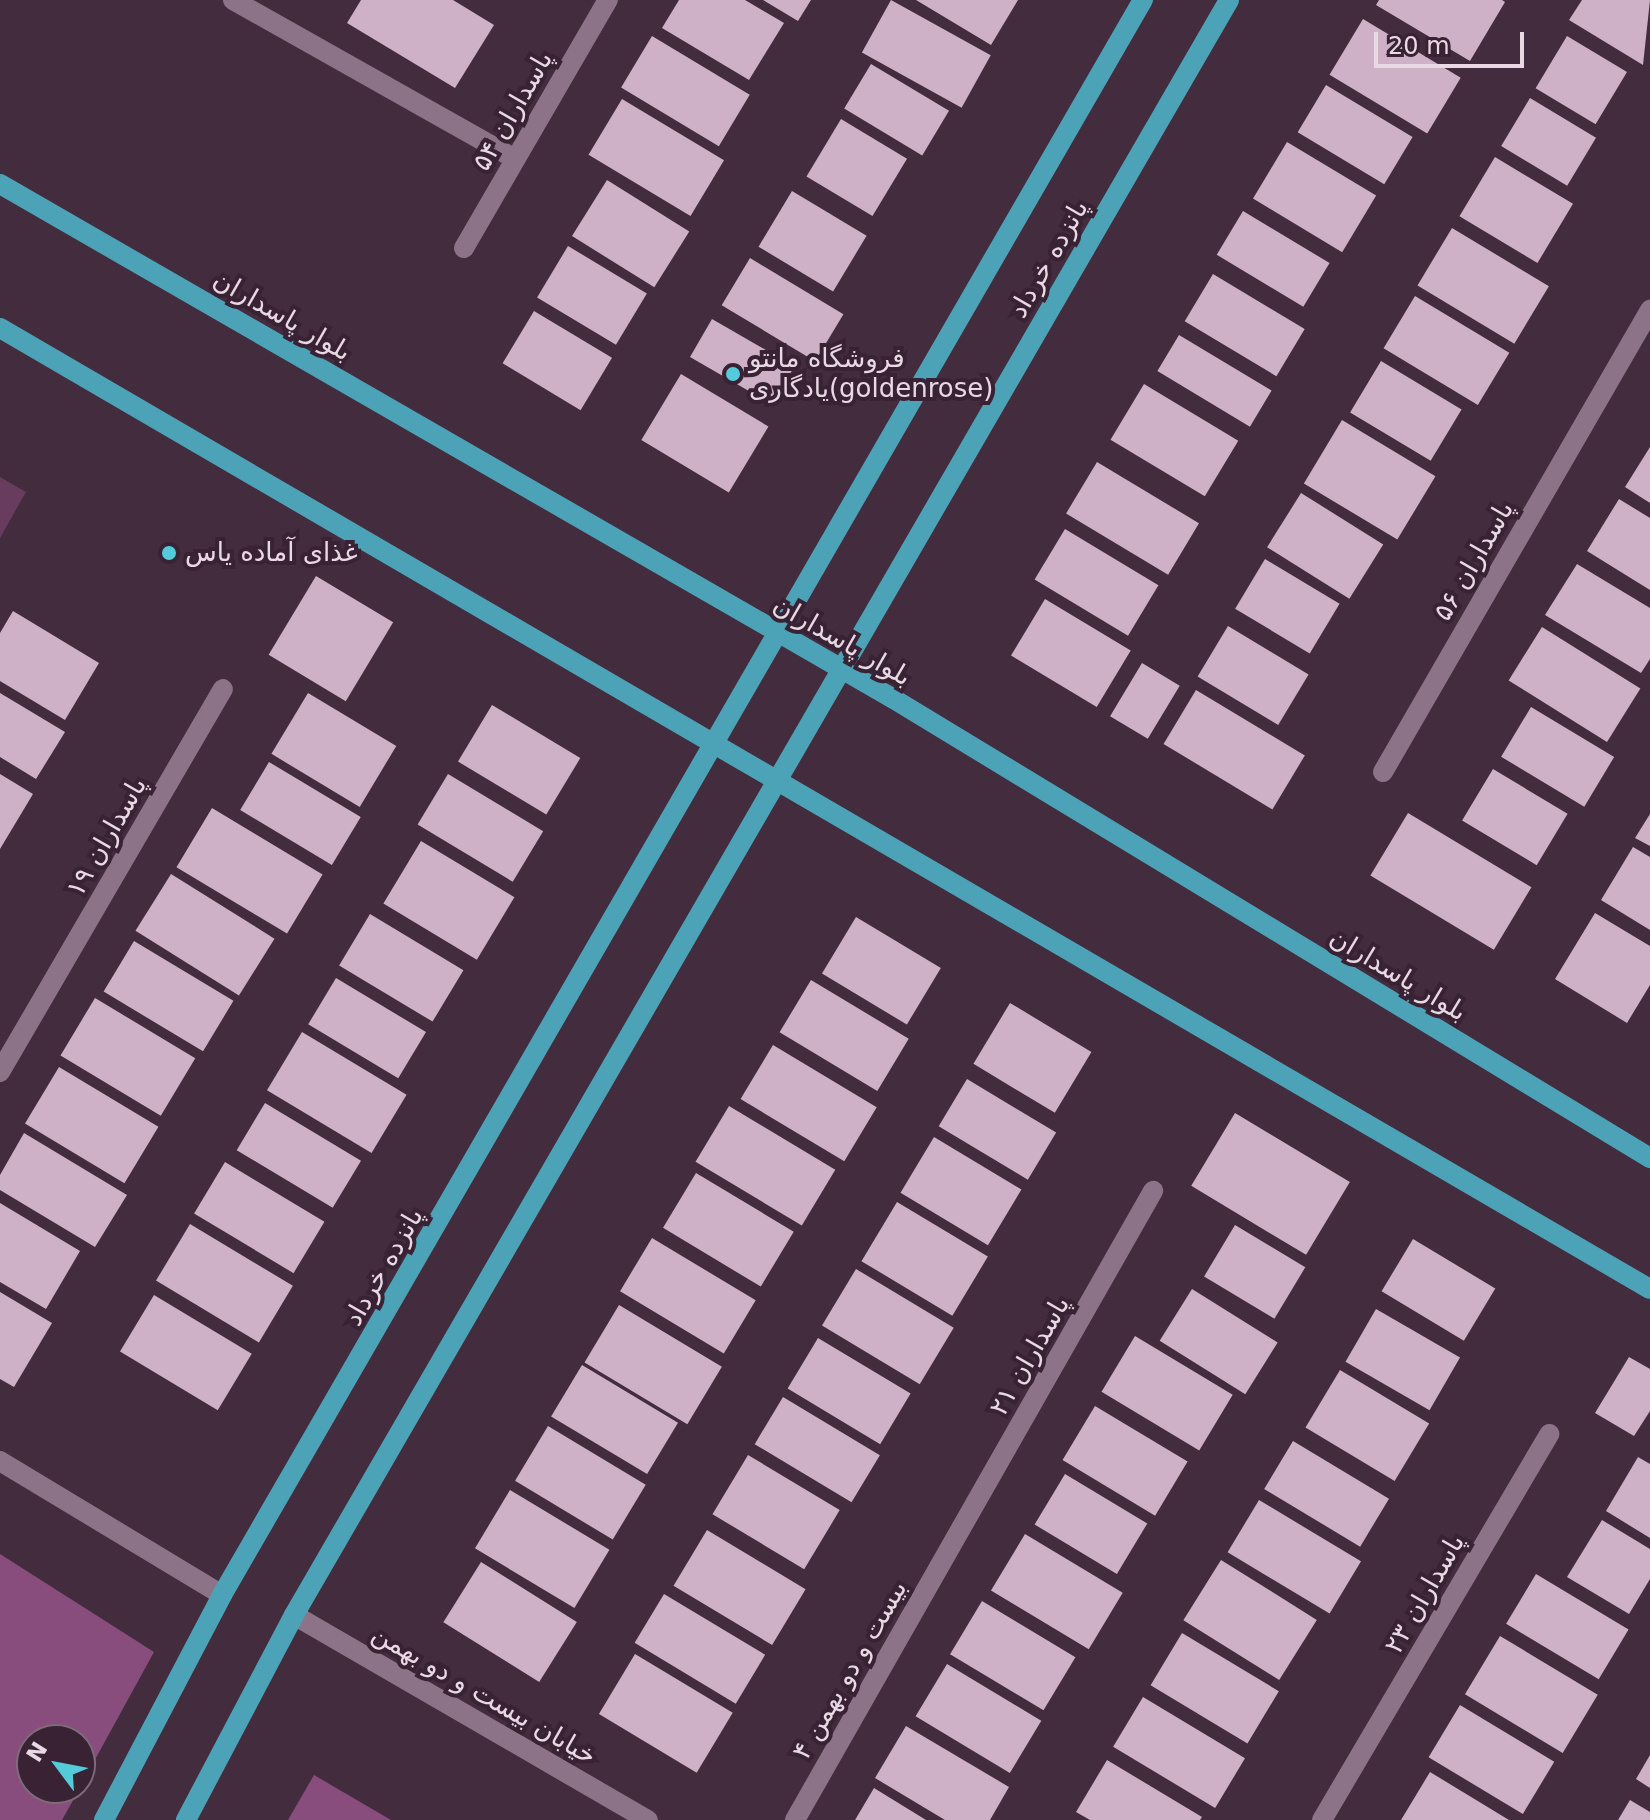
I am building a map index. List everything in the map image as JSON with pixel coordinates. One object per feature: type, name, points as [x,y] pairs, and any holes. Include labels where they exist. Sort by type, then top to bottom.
[{"type":"main road","name":"پانزده خرداد","points":[[104,1820],[222,1595],[782,636],[1143,0]]},
{"type":"main road","name":"پانزده خرداد","points":[[781,777],[1229,0]]},
{"type":"main road","name":"بلوار پاسداران","points":[[0,184],[842,669],[1650,1158]]},
{"type":"main road","points":[[0,328],[719,745],[781,777],[1650,1289]]},
{"type":"main road","points":[[186,1820],[294,1615],[781,777]]},
{"type":"street","points":[[233,0],[515,159]]},
{"type":"street","name":"پاسداران ۵۴","points":[[464,248],[608,0]]},
{"type":"street","name":"پاسداران ۵۶","points":[[1383,772],[1650,310]]},
{"type":"street","name":"پاسداران ۱۹","points":[[0,1072],[223,689]]},
{"type":"street","name":"پاسداران ۲۱","points":[[951,1546],[1153,1191]]},
{"type":"street","name":"پاسداران ۲۳","points":[[1322,1820],[1549,1434]]},
{"type":"street","points":[[0,1461],[222,1595]]},
{"type":"street","name":"بیست و دو بهمن ۴","points":[[795,1820],[951,1546]]},
{"type":"street","name":"خیابان بیست و دو بهمن","points":[[294,1615],[648,1820]]},
{"type":"shaded area","points":[[0,477],[26,492],[0,538]]},
{"type":"shaded area","points":[[0,1554],[154,1652],[96,1758],[96,1724],[16,1724],[16,1804],[71,1804],[62,1820],[0,1820]]},
{"type":"shaded area","points":[[314,1775],[391,1820],[288,1820]]},
{"type":"building","points":[[361,0],[453,0],[494,25],[455,88],[347,23]]},
{"type":"building","points":[[679,0],[745,0],[784,23],[749,80],[662,28]]},
{"type":"building","points":[[763,0],[811,0],[798,21]]},
{"type":"building","points":[[891,0],[991,55],[962,108],[862,52]]},
{"type":"building","points":[[916,0],[1018,0],[991,45]]},
{"type":"building","points":[[1379,0],[1505,2],[1470,61],[1376,5]]},
{"type":"building","points":[[1582,0],[1650,0],[1643,65],[1569,20]]},
{"type":"building","points":[[1363,19],[1461,78],[1427,133],[1330,75]]},
{"type":"building","points":[[652,36],[750,95],[719,146],[621,87]]},
{"type":"building","points":[[1567,36],[1627,72],[1596,124],[1536,88]]},
{"type":"building","points":[[871,64],[949,111],[922,155],[844,109]]},
{"type":"building","points":[[1326,85],[1413,137],[1384,184],[1298,132]]},
{"type":"building","points":[[1530,98],[1596,138],[1567,186],[1501,146]]},
{"type":"building","points":[[622,99],[724,160],[691,216],[589,155]]},
{"type":"building","points":[[841,119],[907,159],[872,216],[806,176]]},
{"type":"building","points":[[1287,142],[1376,196],[1342,252],[1253,199]]},
{"type":"building","points":[[1495,157],[1573,204],[1537,263],[1459,216]]},
{"type":"building","points":[[607,180],[689,231],[654,287],[572,236]]},
{"type":"building","points":[[792,191],[867,236],[833,292],[759,247]]},
{"type":"building","points":[[1243,211],[1330,263],[1303,307],[1217,255]]},
{"type":"building","points":[[1452,228],[1549,286],[1514,344],[1417,285]]},
{"type":"building","points":[[568,246],[647,293],[616,345],[537,297]]},
{"type":"building","points":[[750,258],[843,314],[815,361],[722,305]]},
{"type":"building","points":[[1213,274],[1305,329],[1276,376],[1185,321]]},
{"type":"building","points":[[1415,296],[1509,353],[1478,405],[1384,348]]},
{"type":"building","points":[[534,311],[612,358],[581,410],[503,363]]},
{"type":"building","points":[[712,319],[794,366],[772,405],[690,357]]},
{"type":"building","points":[[1179,335],[1272,391],[1250,427],[1157,371]]},
{"type":"building","points":[[1381,361],[1462,409],[1431,461],[1350,412]]},
{"type":"building","points":[[681,374],[768,427],[729,493],[641,440]]},
{"type":"building","points":[[1144,384],[1238,441],[1205,496],[1111,440]]},
{"type":"building","points":[[1342,420],[1435,476],[1397,540],[1304,483]]},
{"type":"building","points":[[1650,447],[1650,503],[1625,487]]},
{"type":"building","points":[[1097,462],[1199,523],[1168,575],[1066,513]]},
{"type":"building","points":[[1301,493],[1383,544],[1349,599],[1267,547]]},
{"type":"building","points":[[1619,499],[1650,518],[1650,590],[1587,551]]},
{"type":"building","points":[[1065,529],[1158,585],[1128,636],[1035,580]]},
{"type":"building","points":[[1265,559],[1340,604],[1310,654],[1235,609]]},
{"type":"building","points":[[1577,564],[1650,608],[1650,659],[1641,673],[1545,615]]},
{"type":"building","points":[[316,576],[393,622],[346,701],[269,655]]},
{"type":"building","points":[[1045,599],[1131,651],[1097,707],[1011,656]]},
{"type":"building","points":[[13,611],[99,663],[65,720],[0,681],[0,633]]},
{"type":"building","points":[[1228,626],[1309,674],[1278,725],[1198,677]]},
{"type":"building","points":[[1542,627],[1640,688],[1607,742],[1509,680]]},
{"type":"building","points":[[1142,663],[1180,686],[1148,739],[1110,716]]},
{"type":"building","points":[[1196,690],[1305,755],[1272,809],[1164,744]]},
{"type":"building","points":[[0,693],[65,732],[36,779],[0,757]]},
{"type":"building","points":[[308,693],[396,746],[360,807],[271,754]]},
{"type":"building","points":[[492,705],[580,758],[546,815],[458,762]]},
{"type":"building","points":[[1531,707],[1614,757],[1584,807],[1501,757]]},
{"type":"building","points":[[269,762],[361,817],[332,865],[240,810]]},
{"type":"building","points":[[1493,769],[1568,814],[1537,865],[1462,820]]},
{"type":"building","points":[[0,774],[33,794],[0,849]]},
{"type":"building","points":[[448,774],[543,831],[513,882],[418,825]]},
{"type":"building","points":[[212,808],[323,874],[287,934],[176,867]]},
{"type":"building","points":[[1408,813],[1531,887],[1494,950],[1370,876]]},
{"type":"building","points":[[1650,814],[1650,846],[1635,838]]},
{"type":"building","points":[[421,841],[514,897],[477,960],[383,904]]},
{"type":"building","points":[[1633,847],[1650,857],[1650,930],[1601,900]]},
{"type":"building","points":[[171,874],[274,939],[239,995],[135,931]]},
{"type":"building","points":[[1595,913],[1650,946],[1650,985],[1627,1023],[1555,979]]},
{"type":"building","points":[[370,914],[463,970],[433,1022],[339,965]]},
{"type":"building","points":[[856,917],[941,968],[907,1025],[822,974]]},
{"type":"building","points":[[134,941],[233,1001],[203,1051],[104,992]]},
{"type":"building","points":[[336,978],[426,1032],[398,1078],[308,1024]]},
{"type":"building","points":[[811,980],[909,1039],[877,1091],[780,1032]]},
{"type":"building","points":[[95,998],[195,1058],[161,1116],[60,1055]]},
{"type":"building","points":[[1010,1003],[1091,1052],[1055,1113],[973,1064]]},
{"type":"building","points":[[302,1032],[407,1095],[372,1153],[267,1090]]},
{"type":"building","points":[[773,1045],[877,1107],[844,1161],[741,1099]]},
{"type":"building","points":[[59,1067],[158,1127],[124,1183],[25,1124]]},
{"type":"building","points":[[967,1079],[1056,1133],[1028,1180],[939,1126]]},
{"type":"building","points":[[265,1103],[361,1161],[333,1208],[237,1150]]},
{"type":"building","points":[[729,1106],[835,1170],[802,1226],[696,1162]]},
{"type":"building","points":[[1235,1113],[1350,1182],[1306,1255],[1191,1186]]},
{"type":"building","points":[[24,1133],[127,1195],[95,1247],[0,1190],[0,1175]]},
{"type":"building","points":[[934,1137],[1021,1190],[988,1245],[901,1193]]},
{"type":"building","points":[[225,1162],[324,1222],[294,1273],[194,1213]]},
{"type":"building","points":[[696,1173],[794,1232],[761,1287],[663,1228]]},
{"type":"building","points":[[897,1202],[988,1257],[952,1316],[861,1261]]},
{"type":"building","points":[[0,1203],[80,1251],[46,1309],[0,1282]]},
{"type":"building","points":[[190,1224],[293,1286],[259,1342],[156,1281]]},
{"type":"building","points":[[1235,1225],[1305,1267],[1274,1319],[1204,1276]]},
{"type":"building","points":[[652,1238],[756,1300],[724,1353],[620,1291]]},
{"type":"building","points":[[1413,1239],[1495,1288],[1464,1341],[1382,1291]]},
{"type":"building","points":[[856,1269],[954,1328],[920,1384],[822,1326]]},
{"type":"building","points":[[1192,1289],[1278,1343],[1245,1394],[1160,1341]]},
{"type":"building","points":[[0,1292],[52,1323],[14,1387],[0,1379]]},
{"type":"building","points":[[154,1295],[252,1354],[218,1410],[120,1352]]},
{"type":"building","points":[[619,1305],[722,1367],[687,1424],[584,1362]]},
{"type":"building","points":[[1376,1309],[1460,1358],[1430,1410],[1346,1362]]},
{"type":"building","points":[[1135,1336],[1233,1395],[1199,1450],[1102,1392]]},
{"type":"building","points":[[818,1338],[911,1394],[880,1444],[788,1389]]},
{"type":"building","points":[[1629,1357],[1650,1369],[1650,1411],[1634,1436],[1595,1413]]},
{"type":"building","points":[[582,1365],[678,1423],[647,1474],[551,1416]]},
{"type":"building","points":[[1340,1370],[1429,1424],[1395,1481],[1305,1427]]},
{"type":"building","points":[[783,1397],[880,1455],[852,1502],[755,1444]]},
{"type":"building","points":[[1095,1406],[1188,1462],[1155,1516],[1063,1460]]},
{"type":"building","points":[[548,1426],[646,1485],[613,1540],[515,1481]]},
{"type":"building","points":[[1293,1441],[1389,1499],[1360,1547],[1264,1489]]},
{"type":"building","points":[[748,1455],[840,1510],[804,1569],[712,1514]]},
{"type":"building","points":[[1638,1457],[1650,1464],[1650,1538],[1606,1511]]},
{"type":"building","points":[[1065,1474],[1147,1523],[1117,1574],[1035,1525]]},
{"type":"building","points":[[510,1490],[609,1550],[574,1608],[475,1548]]},
{"type":"building","points":[[1259,1500],[1361,1561],[1330,1614],[1228,1552]]},
{"type":"building","points":[[1602,1520],[1650,1549],[1650,1579],[1629,1614],[1567,1577]]},
{"type":"building","points":[[707,1530],[806,1589],[772,1645],[674,1586]]},
{"type":"building","points":[[1025,1534],[1123,1593],[1089,1649],[991,1591]]},
{"type":"building","points":[[1221,1560],[1317,1620],[1279,1680],[1183,1620]]},
{"type":"building","points":[[481,1562],[577,1622],[539,1682],[443,1622]]},
{"type":"building","points":[[1536,1574],[1629,1630],[1599,1679],[1506,1624]]},
{"type":"building","points":[[664,1594],[765,1655],[736,1704],[635,1643]]},
{"type":"building","points":[[982,1601],[1075,1657],[1043,1710],[950,1654]]},
{"type":"building","points":[[1182,1633],[1279,1691],[1247,1743],[1151,1685]]},
{"type":"building","points":[[1500,1636],[1598,1695],[1563,1753],[1465,1694]]},
{"type":"building","points":[[635,1654],[733,1713],[697,1773],[599,1714]]},
{"type":"building","points":[[947,1664],[1041,1721],[1010,1773],[916,1716]]},
{"type":"building","points":[[1143,1697],[1245,1758],[1215,1808],[1113,1747]]},
{"type":"building","points":[[1460,1705],[1554,1762],[1523,1814],[1429,1757]]},
{"type":"building","points":[[906,1726],[1009,1787],[990,1820],[945,1820],[875,1778]]},
{"type":"building","points":[[1650,1755],[1650,1788],[1636,1779]]},
{"type":"building","points":[[1107,1760],[1202,1817],[1200,1820],[1090,1820],[1076,1812]]},
{"type":"building","points":[[1430,1772],[1509,1820],[1401,1820]]},
{"type":"building","points":[[874,1788],[926,1820],[855,1820]]},
{"type":"building","points":[[1630,1800],[1650,1812],[1650,1820],[1618,1820]]},
{"type":"place","name":"فروشگاه مانتو یادگاری(goldenrose)","points":[[733,374]]},
{"type":"place","name":"غذای آماده یاس","points":[[169,553]]}]
